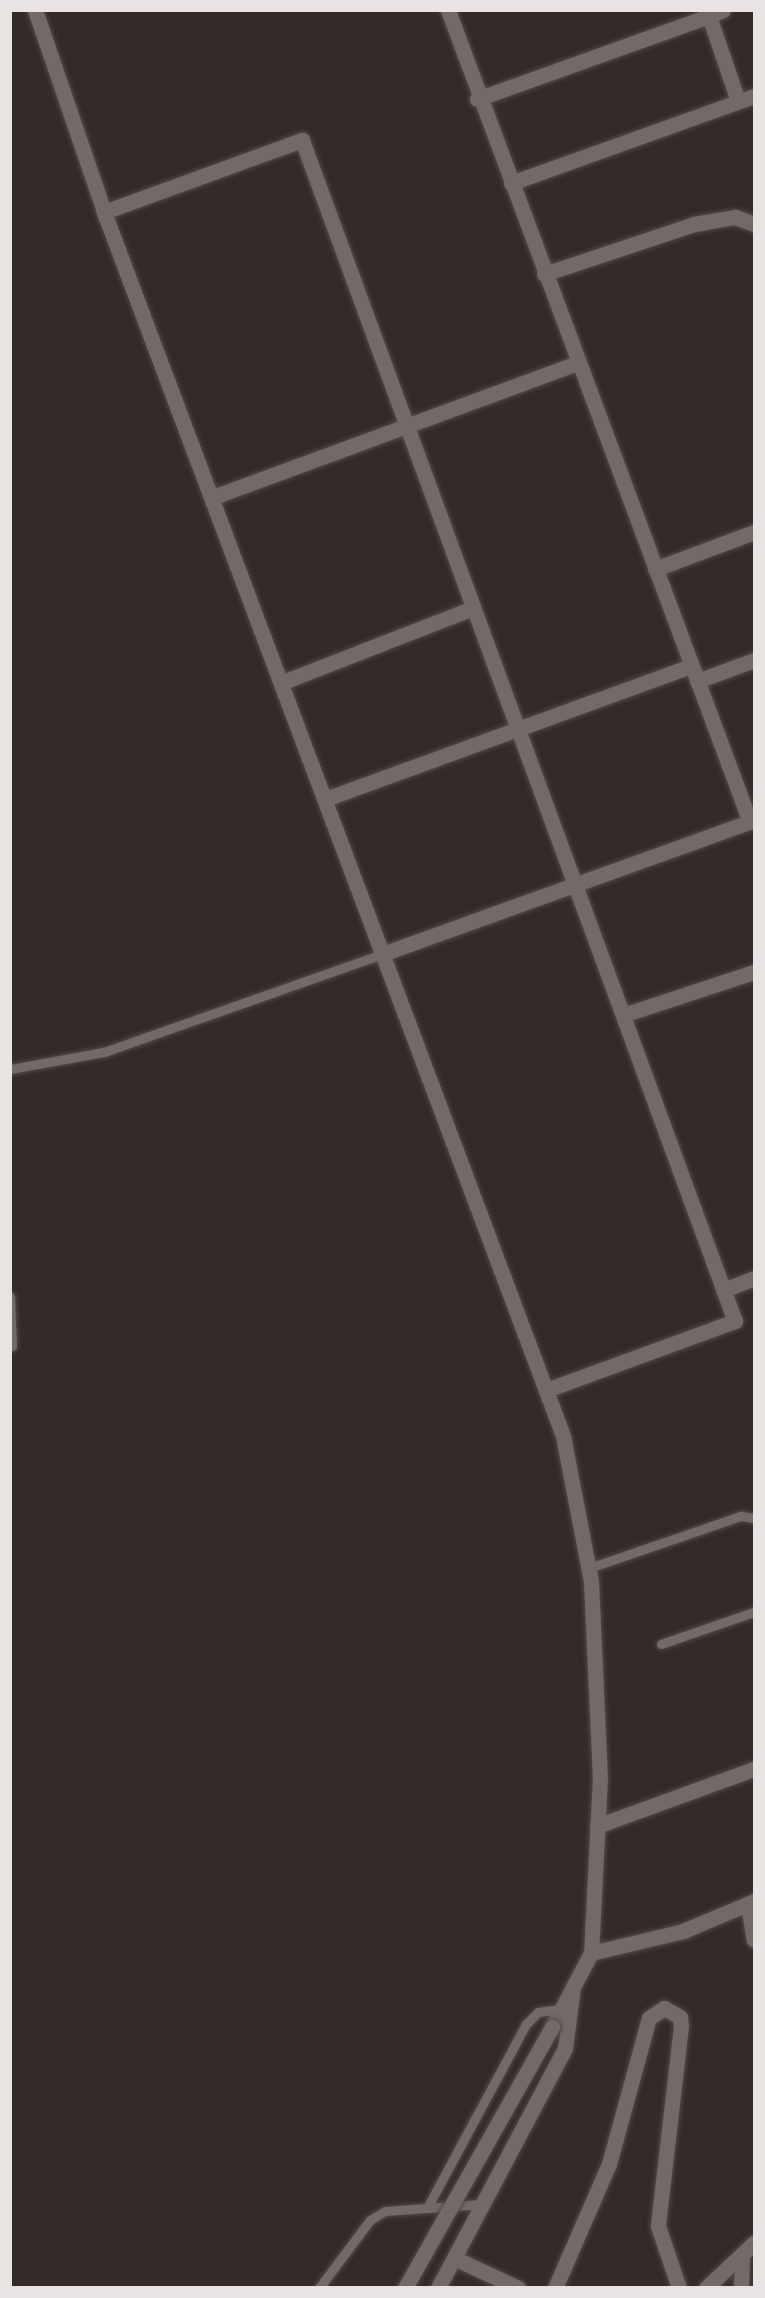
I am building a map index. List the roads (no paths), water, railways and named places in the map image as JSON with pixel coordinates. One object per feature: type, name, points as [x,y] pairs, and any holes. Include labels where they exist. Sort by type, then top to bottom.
[{"type":"street","points":[[35,10],[104,212],[328,798],[563,1436],[589,1568],[600,1777],[591,1953],[562,2009],[405,2288]]},
{"type":"street","points":[[385,953],[752,821],[691,666],[477,99],[448,10]]},
{"type":"street","points":[[477,99],[716,13],[738,101]]},
{"type":"street","points":[[510,183],[754,96]]},
{"type":"street","points":[[104,212],[302,140],[735,1321],[546,1390]]},
{"type":"street","points":[[544,274],[694,224],[735,217],[754,224]]},
{"type":"street","points":[[213,497],[577,363]]},
{"type":"street","points":[[655,569],[754,531]]},
{"type":"street","points":[[283,682],[473,608]]},
{"type":"street","points":[[697,681],[754,660]]},
{"type":"street","points":[[328,798],[691,666]]},
{"type":"street","points":[[623,1015],[754,972]]},
{"type":"street","points":[[723,1290],[754,1278]]},
{"type":"street","points":[[597,1826],[754,1769]]},
{"type":"street","points":[[591,1953],[683,1931],[751,1903],[754,1940]]},
{"type":"street","points":[[438,2288],[565,2048],[573,1987]]},
{"type":"street","points":[[555,2288],[609,2164],[649,2019],[664,2008],[680,2017],[681,2026],[658,2226],[679,2288]]},
{"type":"street","points":[[706,2288],[754,2243]]},
{"type":"street","points":[[741,2288],[742,2254]]},
{"type":"street","points":[[454,2258],[518,2288]]},
{"type":"lane","points":[[10,1069],[104,1052],[385,953]]},
{"type":"lane","points":[[10,1297],[12,1346]]},
{"type":"lane","points":[[589,1568],[741,1516],[754,1518]]},
{"type":"lane","points":[[661,1644],[754,1612]]},
{"type":"lane","points":[[427,2208],[526,2024],[538,2012],[562,2009]]},
{"type":"lane","points":[[319,2288],[370,2220],[385,2211],[482,2204]]}]
